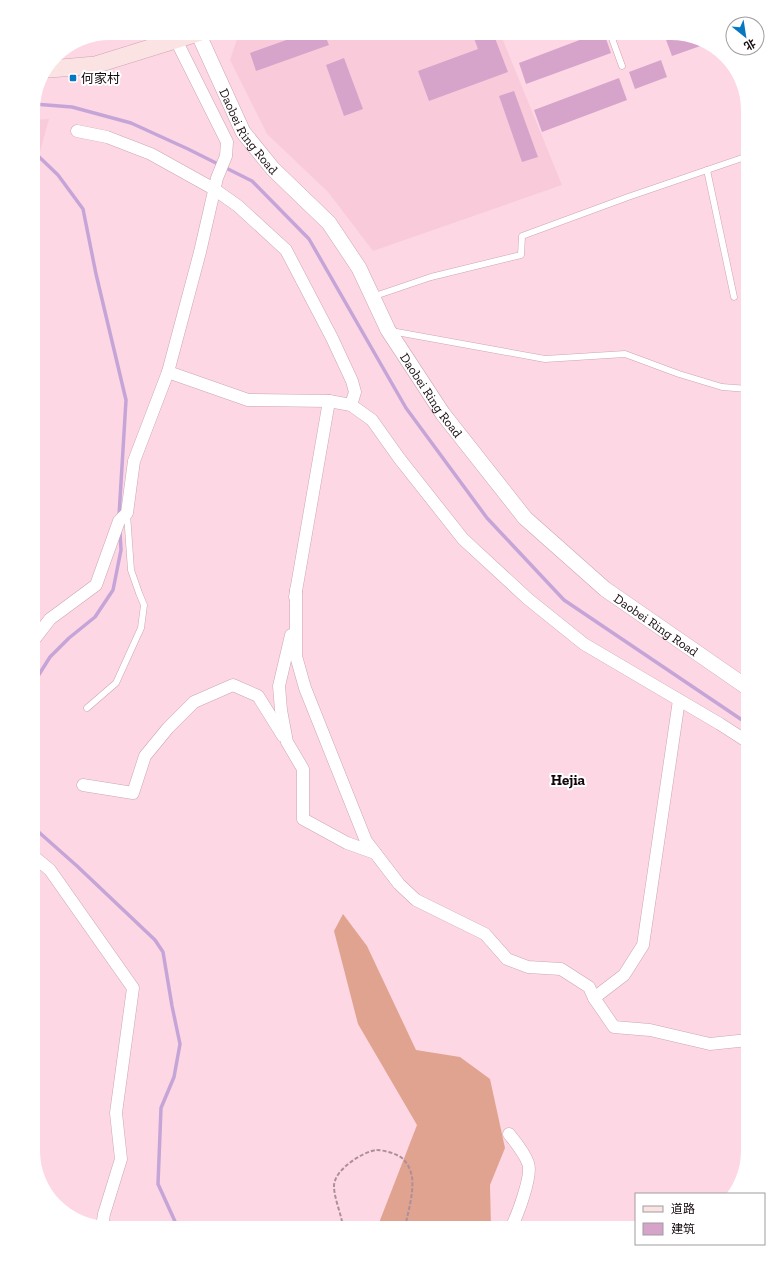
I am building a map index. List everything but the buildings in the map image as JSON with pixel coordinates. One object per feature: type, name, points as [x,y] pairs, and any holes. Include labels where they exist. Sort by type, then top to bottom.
[{"type":"main road","points":[[53,69],[96,65],[176,40]]},
{"type":"street","points":[[40,632],[50,619],[96,586],[119,521],[127,513],[134,461],[168,372],[200,252],[216,183],[226,156],[227,142],[176,40]]},
{"type":"street","name":"Daobei Ring Road","points":[[201,40],[243,132],[274,169],[329,223],[358,268],[388,330],[443,414],[525,518],[605,589],[741,683]]},
{"type":"street","points":[[77,131],[107,137],[151,154],[216,183],[238,206],[286,250],[332,338],[352,381],[355,392],[351,405]]},
{"type":"street","points":[[168,372],[248,400],[329,401],[351,405],[372,420],[399,458],[463,539],[528,599],[584,644],[741,738]]},
{"type":"street","points":[[287,742],[281,710],[279,686],[290,638],[296,590],[329,401]]},
{"type":"street","points":[[296,590],[296,656],[305,688],[366,841],[399,884],[416,900],[485,934],[507,959],[528,967],[561,969],[589,988],[614,1027],[650,1030],[710,1044],[741,1041]]},
{"type":"street","points":[[84,785],[133,793],[145,756],[168,728],[194,702],[234,685],[258,696],[303,769],[303,819],[347,843],[375,853]]},
{"type":"street","points":[[594,998],[624,975],[642,945],[679,700]]},
{"type":"street","points":[[40,862],[50,870],[133,988],[116,1113],[121,1159],[103,1221]]},
{"type":"street","points":[[509,1134],[529,1164],[529,1175],[514,1221]]},
{"type":"lane","points":[[613,40],[622,66]]},
{"type":"lane","points":[[372,297],[431,276],[521,255],[522,236],[628,197],[741,158]]},
{"type":"lane","points":[[707,170],[734,297]]},
{"type":"lane","points":[[388,330],[544,359],[625,354],[679,374],[722,387],[741,388]]},
{"type":"lane","points":[[87,708],[116,683],[141,628],[144,605],[131,570],[127,513]]},
{"type":"path","points":[[342,1221],[334,1185],[337,1177],[344,1167],[351,1161],[375,1150],[386,1151],[404,1159],[409,1167],[412,1197],[406,1221]]},
{"type":"shaded area","points":[[237,40],[503,40],[562,185],[373,251],[328,192],[267,134],[230,60]]},
{"type":"shaded area","points":[[49,119],[40,152],[40,120]]},
{"type":"shaded area","points":[[343,914],[367,946],[416,1050],[460,1057],[490,1079],[505,1148],[490,1185],[491,1221],[380,1221],[417,1125],[358,1024],[334,931]]},
{"type":"waterway","points":[[40,104],[72,107],[131,123],[252,181],[309,239],[406,408],[487,518],[564,600],[741,719]]},
{"type":"waterway","points":[[40,158],[58,175],[83,209],[96,274],[126,400],[119,516]]},
{"type":"waterway","points":[[40,673],[50,657],[69,638],[95,617],[113,590],[121,550],[120,532]]},
{"type":"waterway","points":[[40,833],[155,940],[163,952],[180,1044],[174,1077],[161,1108],[158,1184],[175,1221]]},
{"type":"place","name":"何家村","points":[[73,78]]},
{"type":"district","name":"Hejia","points":[[568,780]]}]
